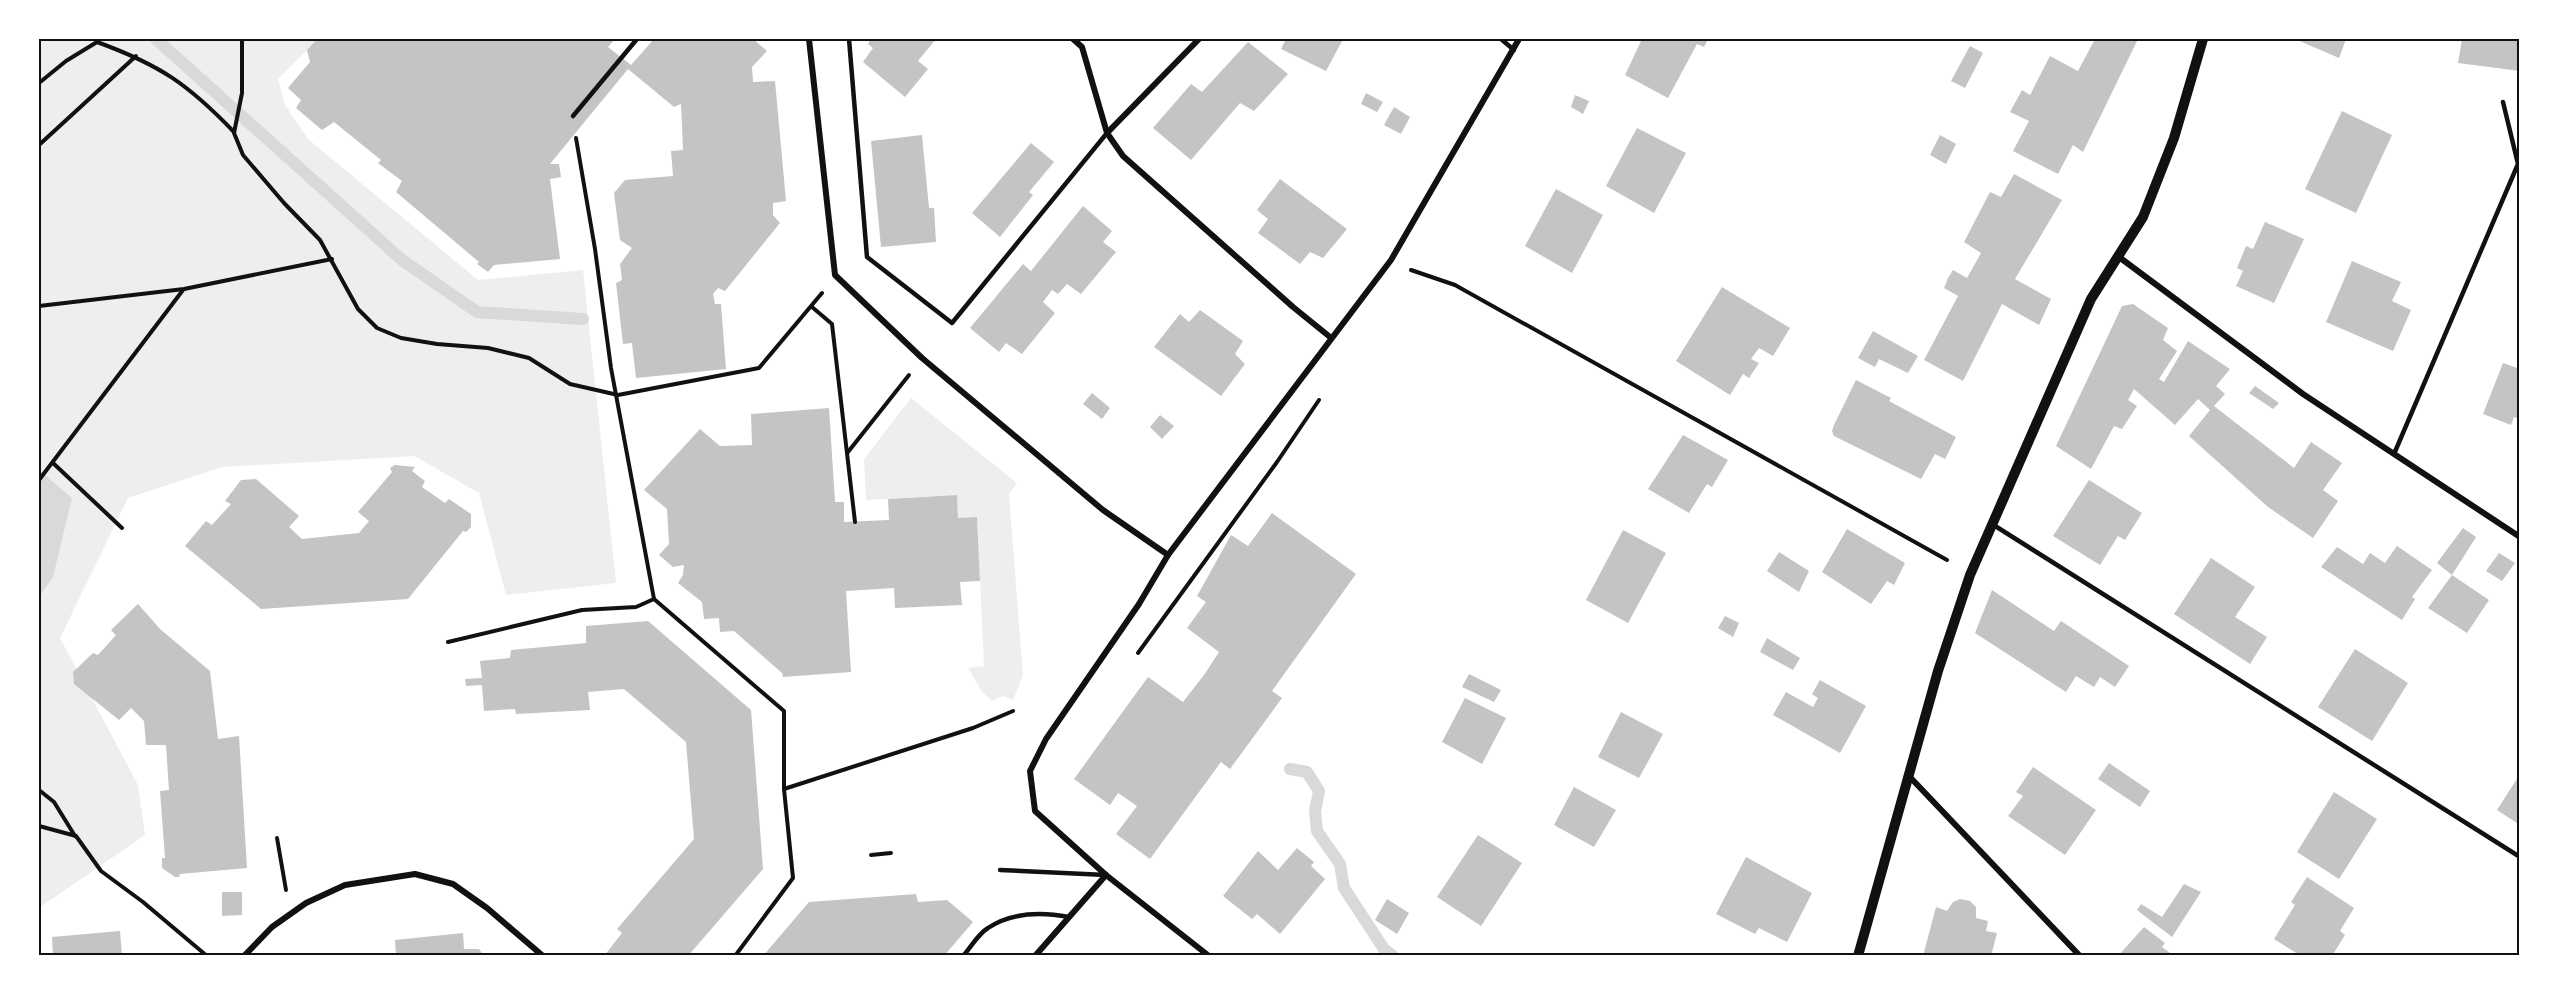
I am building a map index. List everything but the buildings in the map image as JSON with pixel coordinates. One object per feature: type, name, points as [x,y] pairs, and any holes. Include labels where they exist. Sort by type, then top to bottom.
[{"type":"street","points":[[1073,39],[1082,46],[1107,133],[1123,156],[1330,337]]},
{"type":"street","points":[[1107,133],[1199,39]]},
{"type":"street","points":[[1209,956],[1106,875],[1035,811],[1030,771],[1046,739],[1139,604],[1168,555],[1330,337],[1391,260],[1519,39]]},
{"type":"street","points":[[1858,956],[1938,670],[1970,576],[2091,299],[2143,217],[2163,166],[2203,39]]},
{"type":"street","points":[[810,42],[835,275],[922,358],[1103,510],[1168,555]]},
{"type":"street","points":[[2119,256],[2303,394],[2520,537]]},
{"type":"street","points":[[1908,774],[2080,956]]},
{"type":"street","points":[[244,956],[272,927],[306,903],[345,885],[416,874],[453,884],[543,956]]},
{"type":"street","points":[[1035,956],[1106,875]]},
{"type":"lane","points":[[573,116],[637,39]]},
{"type":"lane","points":[[849,39],[867,257],[952,323],[1107,133]]},
{"type":"lane","points":[[1501,39],[1514,50]]},
{"type":"lane","points":[[2394,454],[2518,164],[2503,102]]},
{"type":"lane","points":[[1992,524],[2520,858]]},
{"type":"lane","points":[[1000,870],[1106,875]]},
{"type":"lane","points":[[963,956],[987,929],[1012,916],[1048,913],[1069,917]]},
{"type":"path","points":[[234,133],[242,93],[242,39]]},
{"type":"path","points":[[39,83],[66,61],[97,42],[136,56],[159,68],[199,96],[234,133],[243,155],[284,203],[321,240],[358,309],[377,328],[400,338],[488,348],[529,358],[570,384],[618,395],[759,368],[812,307],[835,275]]},
{"type":"path","points":[[39,145],[136,56]]},
{"type":"path","points":[[573,116],[595,249],[611,368],[618,395],[626,451],[654,599],[784,711],[784,789],[793,878],[735,956]]},
{"type":"path","points":[[39,306],[184,289],[332,259]]},
{"type":"path","points":[[1391,260],[1407,269],[1455,285],[1936,552],[1970,576]]},
{"type":"path","points":[[39,480],[184,289]]},
{"type":"path","points":[[812,307],[832,324],[855,522]]},
{"type":"path","points":[[848,452],[922,358]]},
{"type":"path","points":[[1134,658],[1257,490],[1322,395]]},
{"type":"path","points":[[53,463],[122,528]]},
{"type":"path","points":[[448,642],[582,610],[636,607],[654,599]]},
{"type":"path","points":[[784,789],[973,728],[1013,711]]},
{"type":"path","points":[[39,790],[54,802],[101,871],[143,902],[207,956]]},
{"type":"path","points":[[39,826],[76,836]]},
{"type":"path","points":[[277,838],[290,914]]},
{"type":"path","points":[[871,855],[891,853]]},
{"type":"shaded area","points":[[39,39],[318,39],[278,79],[285,105],[308,139],[478,280],[583,270],[616,583],[506,595],[479,493],[414,456],[222,467],[128,498],[60,638],[138,785],[145,835],[39,908]]},
{"type":"shaded area","points":[[911,398],[1017,483],[1009,494],[1023,676],[1013,700],[1003,696],[992,701],[982,692],[968,668],[984,666],[977,517],[958,518],[957,495],[866,500],[864,459]]},
{"type":"shaded area","points":[[39,470],[72,498],[53,577],[39,597]]},
{"type":"waterway","points":[[156,39],[402,260],[477,312],[583,319]]},
{"type":"waterway","points":[[1290,769],[1307,772],[1319,791],[1315,811],[1317,831],[1340,864],[1344,888],[1384,949],[1393,956]]}]
